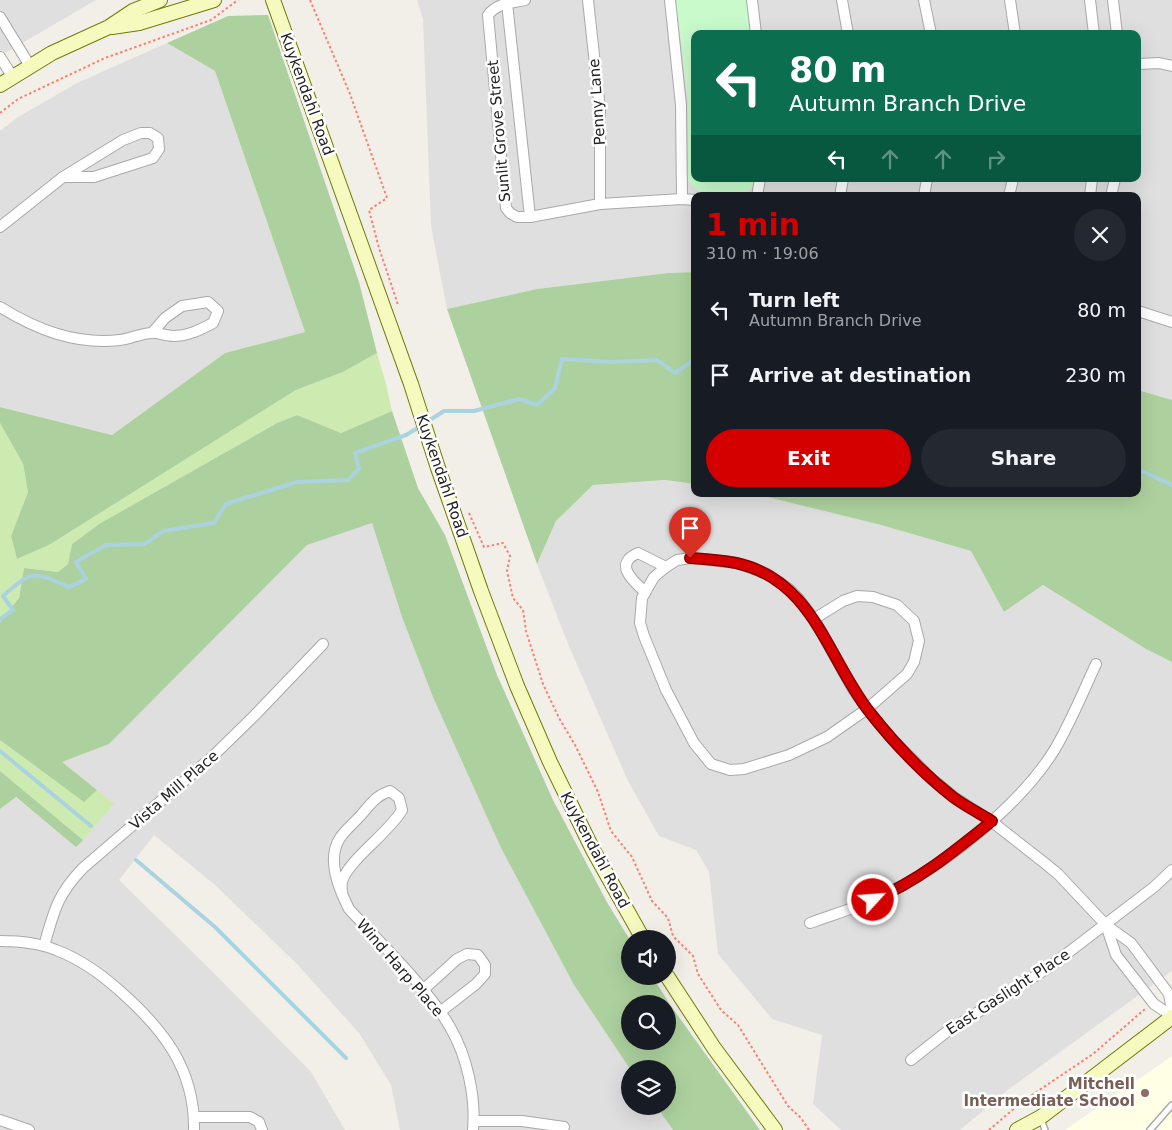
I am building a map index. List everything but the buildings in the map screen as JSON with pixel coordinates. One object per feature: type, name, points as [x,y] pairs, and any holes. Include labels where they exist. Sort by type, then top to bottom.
[{"type":"main road","points":[[0,85],[12,76],[69,44],[109,27],[132,11],[160,0]]},
{"type":"main road","points":[[109,27],[139,23],[214,0]]},
{"type":"main road","name":"Kuykendahl Road","points":[[273,0],[411,384],[438,468],[504,652],[550,762],[593,850],[637,930]]},
{"type":"main road","points":[[673,985],[714,1048],[776,1130]]},
{"type":"main road","points":[[1030,1130],[1043,1123],[1172,1016]]},
{"type":"main road","points":[[1017,1130],[1043,1123]]},
{"type":"street","points":[[507,3],[525,0]]},
{"type":"street","name":"Penny Lane","points":[[588,0],[600,110],[600,204]]},
{"type":"street","points":[[670,0],[682,105],[682,199]]},
{"type":"street","points":[[752,0],[756,30]]},
{"type":"street","points":[[842,0],[847,30]]},
{"type":"street","points":[[924,0],[930,30]]},
{"type":"street","points":[[1010,0],[1014,30]]},
{"type":"street","points":[[1090,0],[1094,30]]},
{"type":"street","points":[[1113,0],[1116,30]]},
{"type":"street","name":"Sunlit Grove Street","points":[[507,3],[530,217],[517,217],[506,208],[488,15],[493,9],[507,3]]},
{"type":"street","points":[[0,17],[30,66]]},
{"type":"street","points":[[0,57],[12,76]]},
{"type":"street","points":[[1141,64],[1159,63],[1172,66]]},
{"type":"street","points":[[0,227],[63,177],[124,140],[141,133],[150,133],[158,138],[159,149],[153,158],[94,177],[63,177]]},
{"type":"street","points":[[530,217],[600,204],[691,200]]},
{"type":"street","points":[[0,307],[37,328],[87,341],[121,340],[152,332],[172,336],[191,334],[213,323],[218,311],[208,302],[182,306],[165,318],[152,332]]},
{"type":"street","points":[[1141,312],[1172,322]]},
{"type":"street","points":[[645,592],[626,573],[626,566],[629,560],[638,553],[666,567]]},
{"type":"street","points":[[814,619],[843,601],[857,596],[872,597],[897,606],[914,621],[919,642],[914,662],[907,674],[867,709],[827,736],[789,755],[744,769],[730,770],[711,764],[694,743],[666,690],[647,645],[640,622],[642,598],[645,592],[654,577],[677,560],[690,558],[738,563],[767,574],[789,589],[814,619],[867,709],[890,737],[932,779],[954,797],[992,821],[1053,870],[1106,925],[1130,943],[1169,994],[1172,1011]]},
{"type":"street","name":"Vista Mill Place","points":[[44,946],[57,903],[68,884],[83,868],[212,757],[323,644]]},
{"type":"street","points":[[810,923],[884,896],[935,865],[992,821],[1038,772],[1054,750],[1068,725],[1096,664]]},
{"type":"street","name":"Wind Harp Place","points":[[342,894],[342,881],[348,872],[397,819],[402,810],[399,798],[390,791],[379,795],[339,840],[333,859],[336,874],[342,894],[349,909],[423,990],[450,1028],[467,1071],[472,1093],[474,1126]]},
{"type":"street","name":"East Gaslight Place","points":[[911,1060],[945,1033],[1048,968],[1106,925],[1154,887],[1172,870]]},
{"type":"street","points":[[1106,925],[1116,955],[1154,1004],[1172,1016]]},
{"type":"street","points":[[0,941],[18,941],[57,950],[94,970],[140,1008],[159,1029],[175,1052],[192,1100],[194,1130]]},
{"type":"street","points":[[423,990],[457,959],[467,954],[478,956],[485,965],[485,974],[476,984],[440,1012]]},
{"type":"street","points":[[194,1117],[250,1117],[259,1122],[262,1130]]},
{"type":"street","points":[[0,1120],[29,1130]]},
{"type":"street","points":[[474,1126],[522,1122],[564,1127]]},
{"type":"lane","points":[[1150,1130],[1172,1105]]},
{"type":"path","points":[[0,112],[18,100],[105,58],[211,20],[238,0]]},
{"type":"path","points":[[310,0],[350,94],[387,198],[368,210],[400,312]]},
{"type":"path","points":[[469,514],[484,547],[503,543],[510,556],[506,571],[513,598],[523,610],[526,631],[543,684],[559,718],[576,745],[598,792],[611,832],[632,857],[652,901],[668,918],[674,936],[693,956],[702,981],[722,1010],[738,1025],[788,1106],[801,1118],[809,1130]]},
{"type":"path","points":[[989,1130],[1024,1101],[1092,1054],[1154,1004]]},
{"type":"shaded area","points":[[0,0],[96,0],[0,56]]},
{"type":"shaded area","points":[[417,0],[1172,0],[1172,400],[1141,391],[1141,192],[691,192],[691,272],[668,273],[537,289],[447,309],[431,226],[423,19]]},
{"type":"shaded area","points":[[167,43],[215,71],[305,332],[225,353],[112,435],[0,407],[0,131],[18,117],[77,83]]},
{"type":"shaded area","points":[[665,480],[691,483],[691,497],[767,497],[881,525],[971,551],[1004,612],[1043,585],[1146,649],[1172,662],[1172,971],[1009,1089],[960,1130],[841,1130],[813,1104],[822,1035],[772,1019],[718,954],[709,872],[696,850],[659,836],[628,781],[568,644],[537,564],[556,521],[593,485]]},
{"type":"shaded area","points":[[372,523],[402,617],[501,848],[574,985],[624,1060],[621,1060],[621,1115],[662,1115],[673,1130],[400,1130],[391,1085],[359,1033],[297,964],[215,885],[154,835],[119,880],[311,1072],[345,1130],[0,1130],[0,809],[15,797],[77,847],[62,762],[109,744],[307,544]]},
{"type":"shaded area","name":"Mitchell Intermediate School","points":[[1172,1056],[1172,1130],[1065,1130]]},
{"type":"green space","points":[[676,0],[747,0],[751,30],[691,30],[691,182],[753,182],[752,188],[747,192],[698,191],[688,181],[688,101]]},
{"type":"green space","points":[[268,15],[359,282],[377,353],[343,372],[296,390],[49,545],[17,559],[11,536],[28,492],[23,464],[0,423],[0,407],[112,435],[225,353],[305,332],[215,71],[167,43],[228,16]]},
{"type":"green space","points":[[691,272],[691,483],[665,480],[593,485],[556,521],[537,564],[447,309],[537,289],[668,273]]},
{"type":"green space","points":[[377,353],[392,411],[341,433],[297,415],[277,423],[99,524],[72,544],[68,564],[58,572],[24,568],[19,598],[0,622],[0,423],[23,464],[28,492],[11,536],[17,559],[49,545],[296,390],[343,372]]},
{"type":"green space","points":[[1141,391],[1172,400],[1172,662],[1146,649],[1043,585],[1004,612],[971,551],[881,525],[767,497],[1141,497]]},
{"type":"green space","points":[[392,411],[418,488],[445,535],[497,675],[553,800],[608,904],[624,930],[621,930],[621,985],[658,985],[664,995],[621,995],[621,1050],[676,1050],[676,1013],[760,1130],[673,1130],[662,1115],[676,1115],[676,1060],[624,1060],[574,985],[501,848],[433,697],[402,617],[372,523],[307,545],[109,744],[62,762],[97,790],[84,802],[0,740],[0,622],[19,598],[24,568],[58,572],[68,564],[72,544],[99,524],[277,423],[297,415],[341,433]]},
{"type":"green space","points":[[0,740],[83,801],[97,790],[114,804],[83,840],[0,771]]},
{"type":"green space","points":[[0,771],[83,840],[76,847],[16,797],[0,809]]},
{"type":"waterway","points":[[427,422],[444,411],[474,411],[519,399],[537,405],[555,388],[562,359],[612,362],[657,360],[675,373],[691,362]]},
{"type":"waterway","points":[[0,619],[13,610],[3,596],[21,581],[34,576],[40,576],[69,587],[86,579],[76,562],[106,545],[145,544],[163,531],[214,523],[226,504],[297,482],[348,480],[359,469],[355,453],[406,435],[421,426]]},
{"type":"waterway","points":[[1141,470],[1172,485]]},
{"type":"waterway","points":[[0,751],[91,826]]},
{"type":"waterway","points":[[136,860],[215,927],[346,1058]]},
{"type":"place","name":"Mitchell Intermediate School","points":[[1145,1093]]},
{"type":"route","points":[[690,558],[738,563],[767,574],[789,589],[814,619],[853,689],[890,737],[932,779],[954,797],[992,821],[935,865],[909,882],[873,900]]}]
